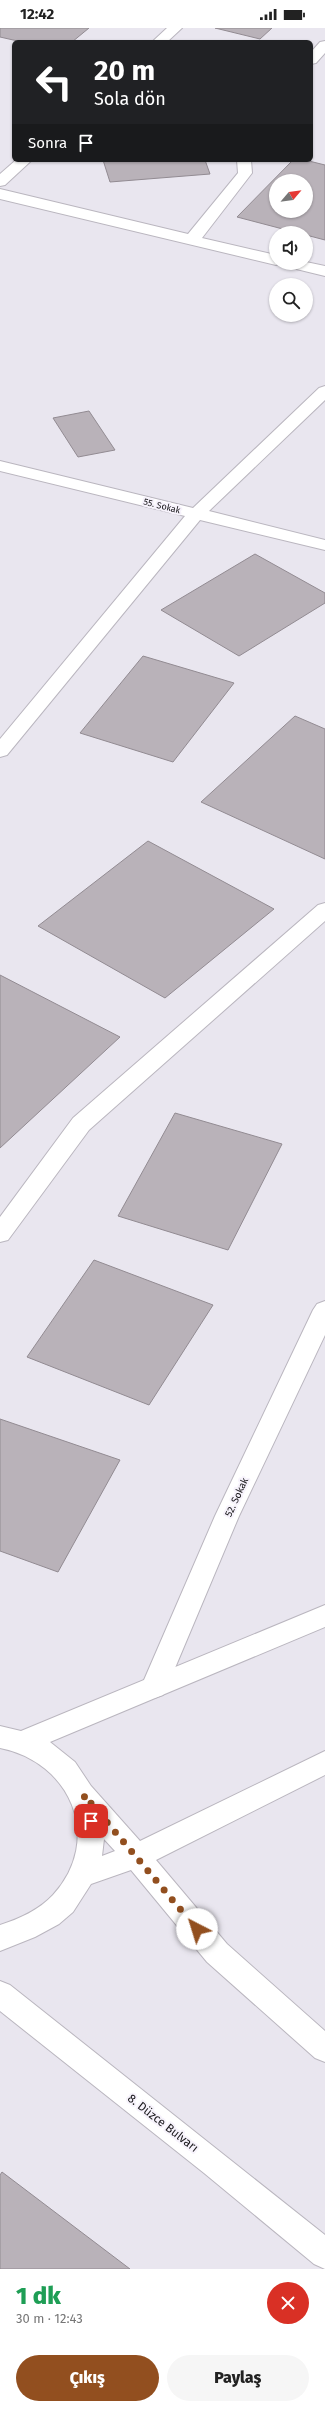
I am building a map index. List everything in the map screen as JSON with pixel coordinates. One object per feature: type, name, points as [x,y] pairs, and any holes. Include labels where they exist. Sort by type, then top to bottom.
[{"type":"street","points":[[162,40],[176,28]]},
{"type":"street","points":[[313,58],[325,45]]},
{"type":"street","points":[[0,182],[23,162]]},
{"type":"street","points":[[192,240],[245,173],[244,162]]},
{"type":"street","points":[[0,194],[269,258]]},
{"type":"street","points":[[313,268],[325,271]]},
{"type":"street","points":[[0,751],[196,514],[325,391]]},
{"type":"street","name":"55. Sokak","points":[[0,466],[325,545]]},
{"type":"street","points":[[0,1234],[81,1124],[325,910]]},
{"type":"street","name":"52. Sokak","points":[[154,1687],[227,1516],[325,1310]]},
{"type":"street","points":[[11,1739],[154,1687],[325,1616]]},
{"type":"street","points":[[11,1739],[47,1754],[68,1772],[84,1795],[135,1857],[218,1953],[325,2049]]},
{"type":"street","points":[[83,1874],[135,1857],[325,1762]]},
{"type":"street","points":[[0,1938],[34,1925],[46,1917],[63,1903],[83,1874],[91,1848],[91,1821],[84,1795]]},
{"type":"street","name":"8. Düzce Bulvarı","points":[[0,1994],[208,2158],[325,2254]]},
{"type":"building","points":[[0,28],[89,28],[74,40],[13,40],[0,37]]},
{"type":"building","points":[[215,28],[272,28],[260,39]]},
{"type":"building","points":[[104,162],[206,162],[210,174],[110,182]]},
{"type":"building","points":[[291,162],[313,162],[325,165],[325,240],[313,237],[313,226],[271,226],[237,217],[269,184],[269,218],[313,218],[313,174],[279,174]]},
{"type":"building","points":[[89,411],[115,450],[78,457],[53,418]]},
{"type":"building","points":[[255,554],[325,593],[325,603],[239,656],[161,610]]},
{"type":"building","points":[[143,656],[234,683],[173,762],[80,733]]},
{"type":"building","points":[[295,716],[325,729],[325,859],[201,802]]},
{"type":"building","points":[[148,841],[274,909],[165,998],[38,926]]},
{"type":"building","points":[[0,975],[120,1037],[0,1148]]},
{"type":"building","points":[[175,1113],[282,1144],[228,1250],[118,1216]]},
{"type":"building","points":[[94,1260],[213,1305],[149,1405],[27,1357]]},
{"type":"building","points":[[0,1419],[120,1460],[58,1572],[0,1551]]},
{"type":"building","points":[[2,2172],[130,2269],[0,2269],[0,2175]]},
{"type":"route","points":[[91,1821],[84,1795],[197,1929]]}]
